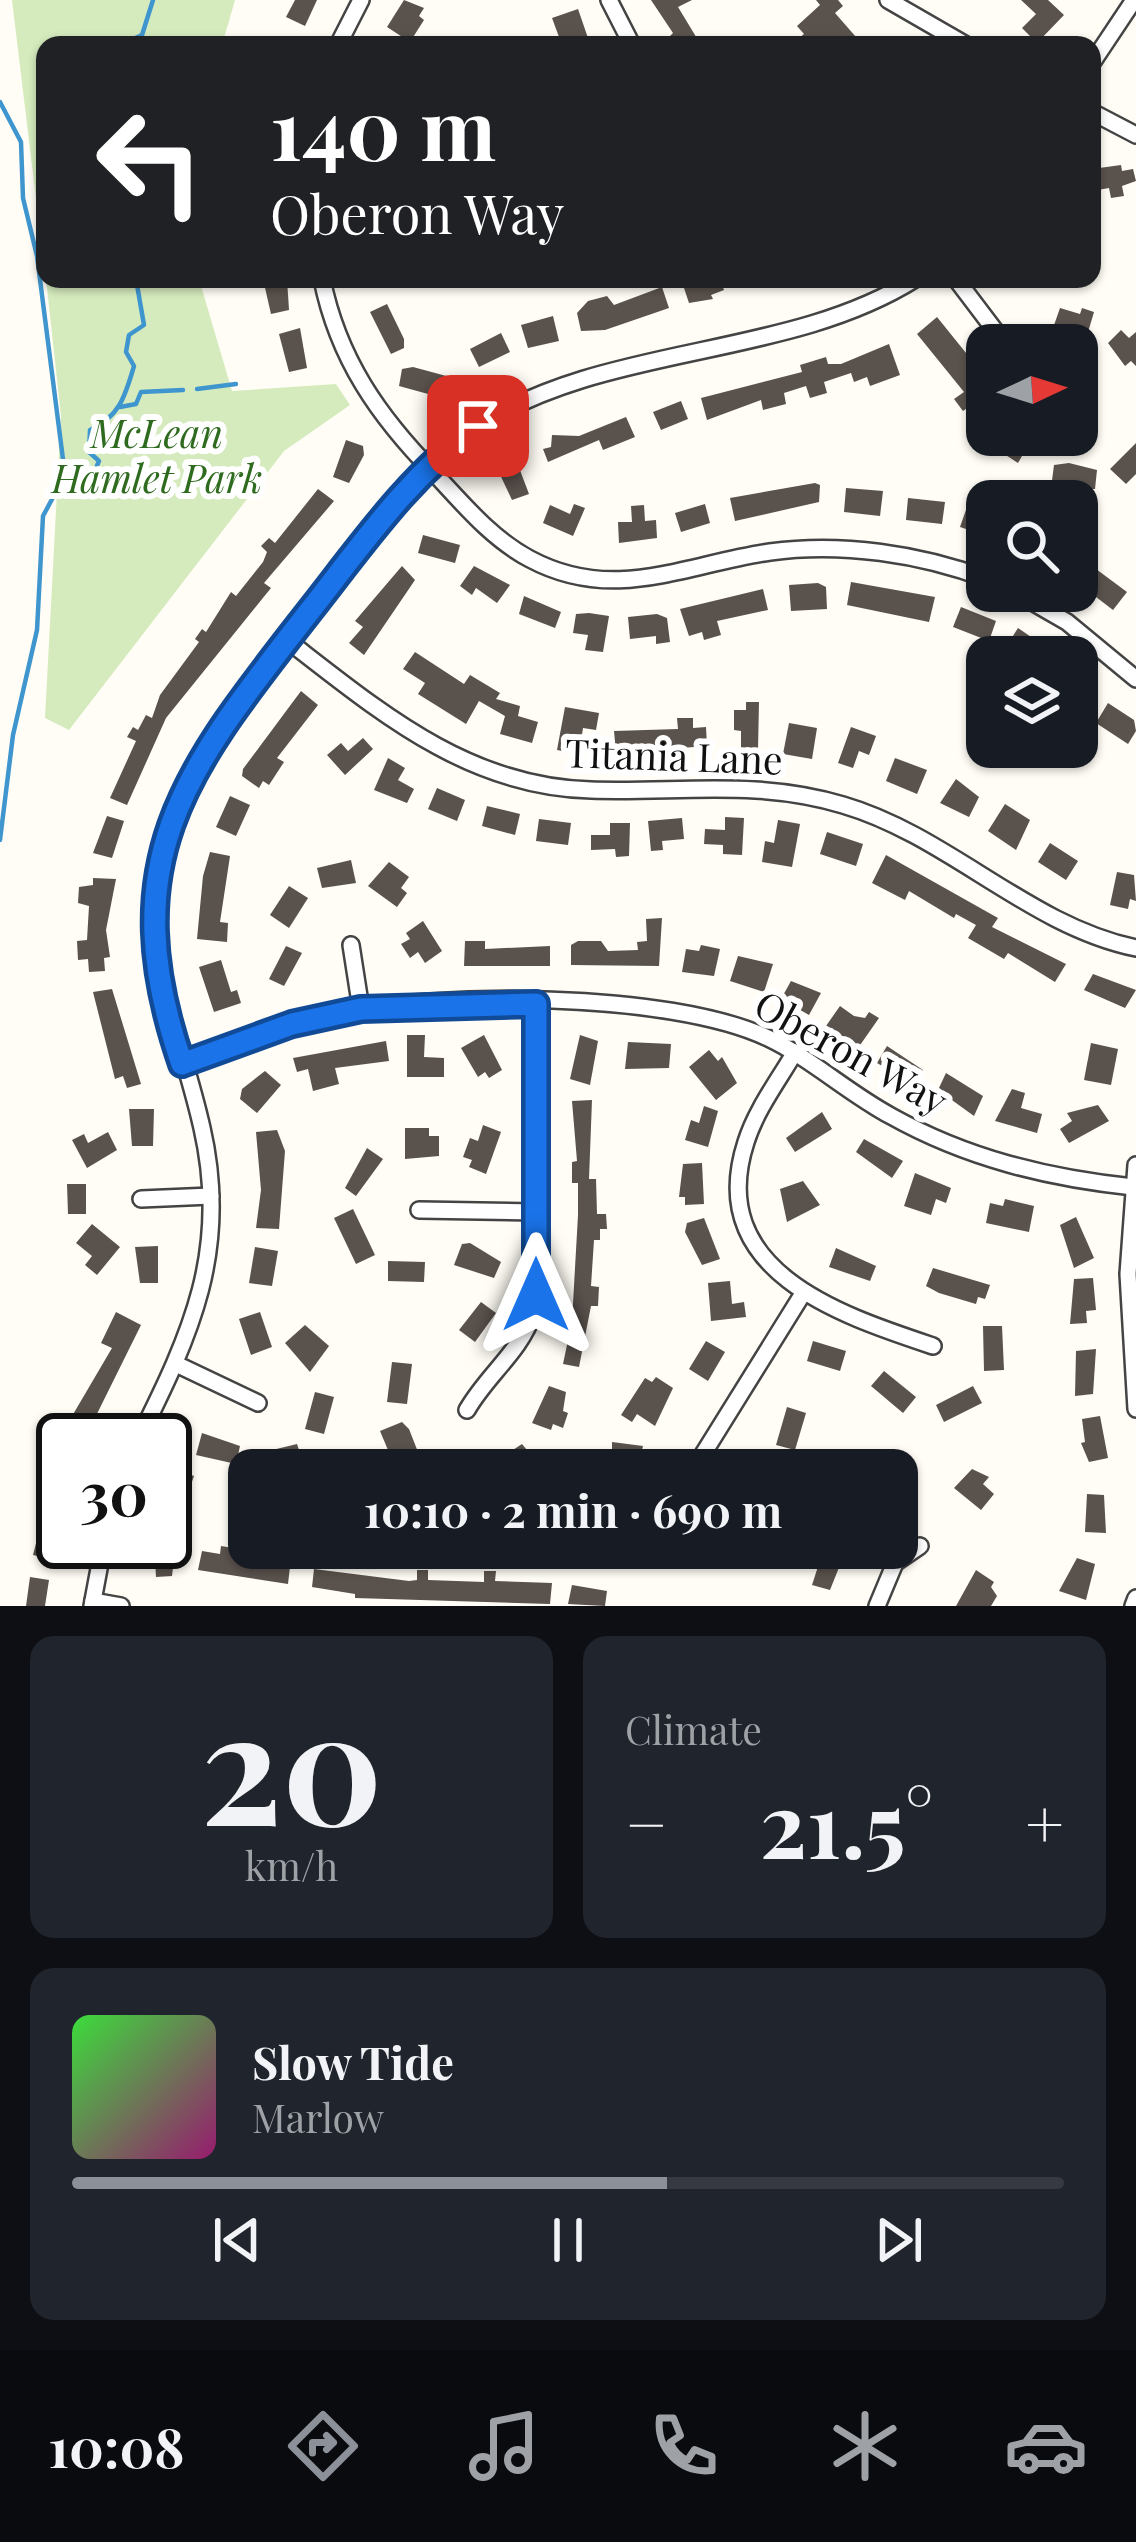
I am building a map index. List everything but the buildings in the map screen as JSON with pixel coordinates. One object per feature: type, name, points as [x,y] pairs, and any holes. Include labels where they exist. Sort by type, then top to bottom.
[{"type":"street","points":[[343,36],[361,0]]},
{"type":"street","points":[[609,0],[627,36]]},
{"type":"street","points":[[888,0],[951,36]]},
{"type":"street","points":[[1101,50],[1134,0]]},
{"type":"street","points":[[1101,117],[1136,135]]},
{"type":"street","points":[[325,288],[353,370],[380,414],[509,547],[581,578],[649,581],[767,553],[830,548],[888,555],[966,575]]},
{"type":"street","points":[[152,1413],[176,1364],[207,1272],[211,1196],[202,1128],[156,960],[155,894],[164,842],[206,745],[427,466],[478,426],[538,395],[841,312],[895,288]]},
{"type":"street","points":[[963,288],[990,324]]},
{"type":"street","points":[[1050,612],[1136,679]]},
{"type":"street","name":"Titania Lane","points":[[287,640],[395,724],[484,770],[585,790],[724,785],[843,805],[931,842],[1071,926],[1136,948]]},
{"type":"street","points":[[351,945],[361,1009]]},
{"type":"street","points":[[467,1410],[485,1379],[528,1330],[536,1295],[536,1004]]},
{"type":"street","name":"Oberon Way","points":[[182,1064],[292,1024],[361,1009],[536,1004],[673,1008],[737,1025],[795,1052],[890,1116],[969,1153],[1042,1174],[1133,1187]]},
{"type":"street","points":[[795,1052],[753,1124],[740,1180],[754,1242],[778,1275],[802,1294],[933,1346]]},
{"type":"street","points":[[1136,1165],[1128,1320],[1136,1409]]},
{"type":"street","points":[[141,1198],[211,1196]]},
{"type":"street","points":[[419,1210],[536,1212]]},
{"type":"street","points":[[706,1449],[802,1294]]},
{"type":"street","points":[[176,1364],[258,1403]]},
{"type":"street","points":[[878,1606],[895,1563],[920,1546]]},
{"type":"street","points":[[99,1569],[93,1604],[122,1606]]},
{"type":"green space","points":[[12,0],[235,0],[225,36],[36,36],[36,199]]},
{"type":"green space","name":"McLean Hamlet Park","points":[[47,288],[202,288],[232,391],[336,384],[350,405],[284,451],[69,730],[45,718],[61,416]]},
{"type":"waterway","points":[[140,36],[153,0]]},
{"type":"waterway","points":[[0,102],[21,142],[23,198],[36,252]]},
{"type":"waterway","points":[[0,840],[13,735],[37,630],[43,516],[65,475],[41,288]]},
{"type":"waterway","points":[[65,467],[73,469],[75,488],[88,487],[99,461],[89,452],[90,430],[120,405],[134,366],[126,352],[129,335],[144,325],[138,288]]},
{"type":"waterway","points":[[197,389],[236,384]]},
{"type":"waterway","points":[[120,407],[136,404],[141,392],[183,390]]},
{"type":"route","points":[[478,426],[427,466],[406,490],[206,745],[189,775],[164,842],[155,894],[156,960],[182,1064],[292,1024],[361,1009],[536,1004],[536,1295]]}]
